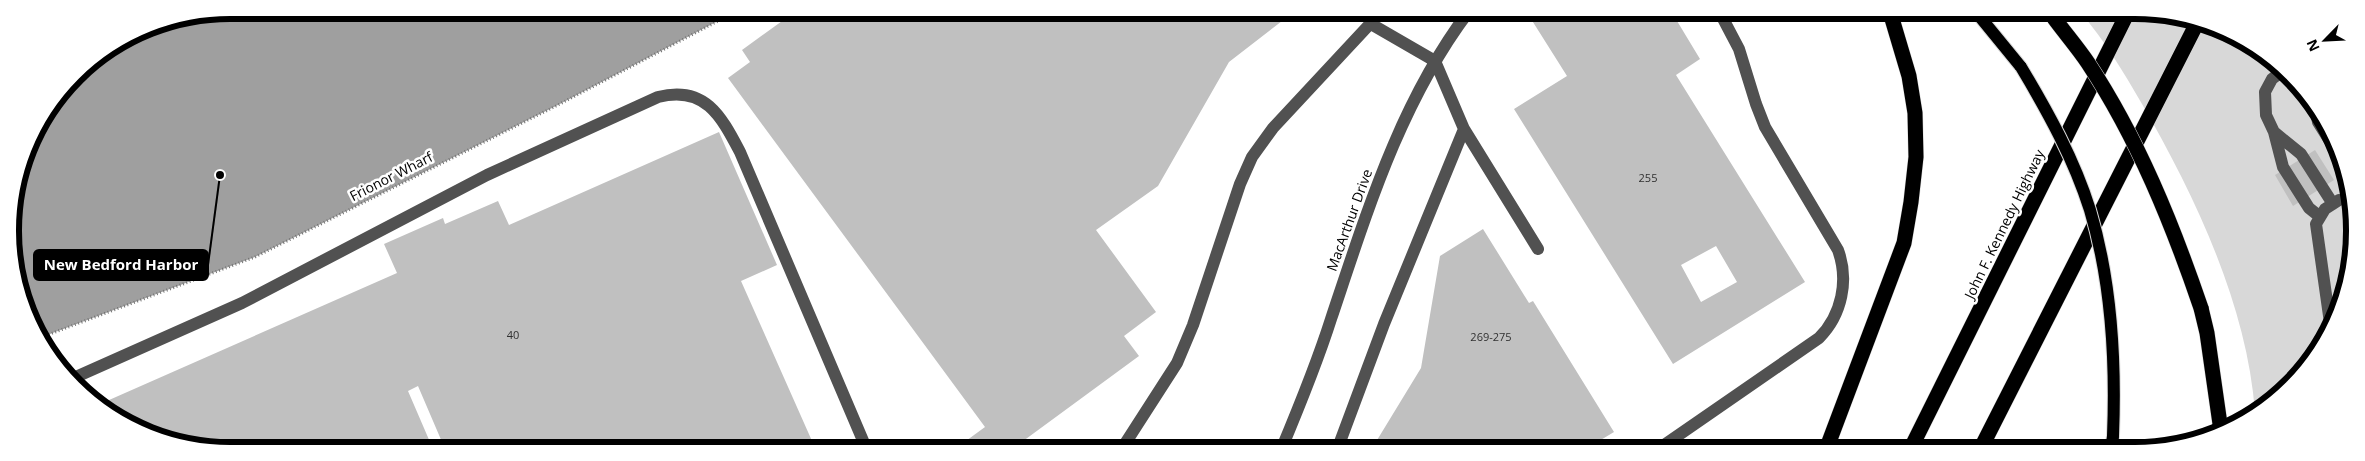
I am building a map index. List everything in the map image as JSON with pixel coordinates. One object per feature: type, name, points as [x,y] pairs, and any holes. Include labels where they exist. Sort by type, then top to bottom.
[{"type":"highway","points":[[1829,442],[1904,243],[1911,202],[1916,157],[1915,114],[1906,67],[1892,19]]},
{"type":"highway","points":[[2053,19],[2087,62],[2141,158],[2172,229],[2201,308],[2209,343],[2220,424]]},
{"type":"highway","name":"John F. Kennedy Highway","points":[[1914,442],[2125,19]]},
{"type":"highway","points":[[1984,442],[2195,28]]},
{"type":"main road","points":[[1982,19],[2020,67],[2059,134],[2090,210],[2108,299],[2115,387],[2112,442]]},
{"type":"street","points":[[1126,442],[1177,363],[1193,325],[1240,184],[1252,157],[1273,128],[1375,19]]},
{"type":"street","name":"MacArthur Drive","points":[[1284,442],[1319,353],[1379,180],[1405,120],[1435,61],[1464,19]]},
{"type":"street","points":[[1669,442],[1819,338],[1832,323],[1843,292],[1843,269],[1838,250],[1765,128],[1739,49],[1723,19]]},
{"type":"street","points":[[1371,24],[1435,61],[1464,129],[1538,249]]},
{"type":"street","points":[[2278,75],[2272,79],[2264,99],[2266,115],[2274,132],[2283,167],[2309,208],[2320,216]]},
{"type":"street","points":[[77,376],[242,303],[487,175],[658,97],[673,93],[686,94],[701,99],[713,109],[723,122],[740,152],[864,442]]},
{"type":"street","points":[[1340,442],[1384,324],[1464,129]]},
{"type":"street","points":[[2274,132],[2301,154],[2336,202],[2320,216],[2316,224],[2329,315]]},
{"type":"path","name":"Frionor Wharf","points":[[47,335],[255,257],[556,106],[722,19]]},
{"type":"shaded area","points":[[217,19],[722,19],[556,106],[255,257],[47,335],[30,299],[23,272],[19,244],[19,217],[23,189],[30,162],[47,125],[71,91],[91,71],[113,54],[149,35],[176,26]]},
{"type":"shaded area","points":[[2086,19],[2148,19],[2176,23],[2203,30],[2240,47],[2274,71],[2294,91],[2311,113],[2330,149],[2339,176],[2346,217],[2346,244],[2342,272],[2335,299],[2311,348],[2294,370],[2274,390],[2254,405],[2250,372],[2230,292],[2199,214],[2162,139],[2121,68]]},
{"type":"building","points":[[785,19],[1285,19],[1229,62],[1158,186],[1096,230],[1156,312],[1124,336],[1139,356],[1022,442],[964,442],[985,427],[728,78],[750,62],[742,50]]},
{"type":"building","points":[[1531,19],[1676,19],[1700,59],[1676,75],[1805,282],[1673,364],[1514,109],[1567,76]],"holes":[[[1716,246],[1737,282],[1701,302],[1681,265]]]},
{"type":"building","points":[[719,132],[777,265],[741,281],[812,442],[442,442],[418,386],[408,391],[430,442],[217,442],[189,438],[162,431],[125,414],[106,401],[397,273],[384,244],[443,218],[445,224],[498,201],[509,225]]},
{"type":"building","points":[[2315,150],[2334,180],[2293,206],[2275,175]]},
{"type":"building","points":[[1483,229],[1529,303],[1533,301],[1614,432],[1597,442],[1376,442],[1421,368],[1440,256]]},
{"type":"place","name":"New Bedford Harbor","points":[[220,175]]}]
